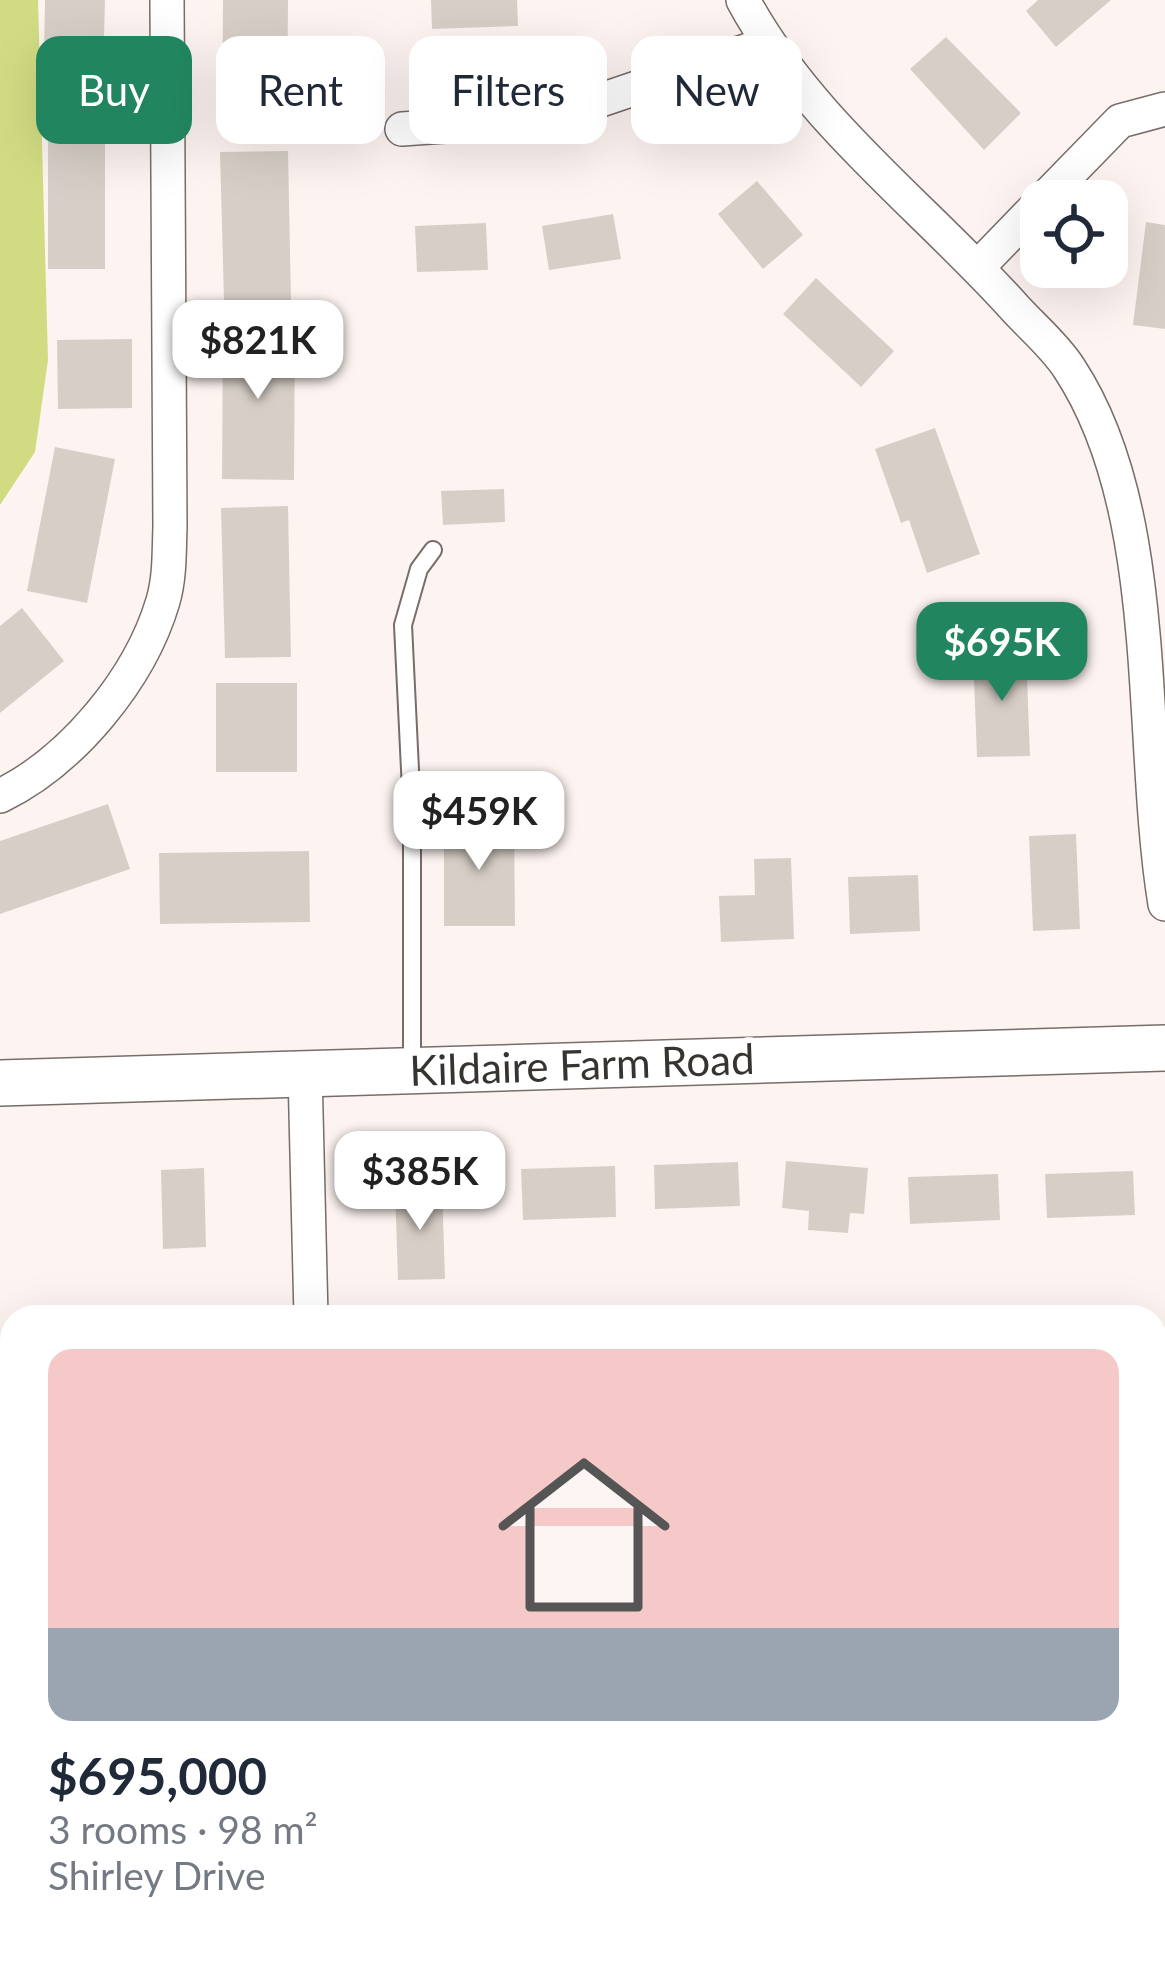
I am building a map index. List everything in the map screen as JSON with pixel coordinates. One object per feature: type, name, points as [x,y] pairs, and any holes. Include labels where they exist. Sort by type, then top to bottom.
[{"type":"main road","name":"Kildaire Farm Road","points":[[0,1083],[1165,1048]]},
{"type":"street","points":[[0,796],[57,761],[86,728],[138,656],[163,602],[169,572],[167,0]]},
{"type":"street","points":[[743,0],[762,36]]},
{"type":"street","points":[[802,87],[978,267],[1069,369],[1115,470],[1137,579],[1152,824],[1165,904]]},
{"type":"street","points":[[402,129],[545,119],[631,90]]},
{"type":"street","points":[[1062,180],[1120,121],[1165,109]]},
{"type":"street","points":[[978,267],[1020,223]]},
{"type":"street","points":[[305,1072],[310,1305]]},
{"type":"lane","points":[[412,1070],[412,812],[403,625],[419,569],[433,550]]},
{"type":"green space","points":[[0,0],[38,0],[36,144],[42,144],[48,360],[35,452],[0,505]]},
{"type":"building","points":[[45,0],[105,0],[104,36],[44,36]]},
{"type":"building","points":[[223,0],[288,0],[288,36],[223,36]]},
{"type":"building","points":[[431,0],[517,0],[518,26],[432,29]]},
{"type":"building","points":[[1038,0],[1111,0],[1056,47],[1026,11]]},
{"type":"building","points":[[946,37],[1021,113],[984,150],[910,69]]},
{"type":"building","points":[[48,144],[105,144],[105,269],[48,269]]},
{"type":"building","points":[[288,151],[291,300],[224,301],[220,152]]},
{"type":"building","points":[[757,181],[803,235],[763,269],[718,214]]},
{"type":"building","points":[[613,214],[621,259],[549,270],[542,226]]},
{"type":"building","points":[[1146,222],[1165,225],[1165,329],[1133,325]]},
{"type":"building","points":[[486,223],[488,270],[417,272],[415,226]]},
{"type":"building","points":[[816,278],[894,351],[861,387],[783,314]]},
{"type":"building","points":[[223,325],[295,326],[294,480],[222,479]]},
{"type":"building","points":[[132,339],[132,408],[58,409],[57,340]]},
{"type":"building","points":[[935,428],[980,554],[927,573],[909,520],[901,523],[875,449]]},
{"type":"building","points":[[55,447],[115,459],[87,603],[27,591]]},
{"type":"building","points":[[504,489],[505,522],[443,525],[441,491]]},
{"type":"building","points":[[288,506],[291,657],[225,658],[221,508]]},
{"type":"building","points":[[22,608],[64,661],[0,713],[0,626]]},
{"type":"building","points":[[1026,652],[1030,756],[977,757],[973,653]]},
{"type":"building","points":[[216,683],[297,683],[297,772],[216,772]]},
{"type":"building","points":[[108,804],[130,869],[0,914],[0,841]]},
{"type":"building","points":[[444,819],[514,819],[515,926],[444,926]]},
{"type":"building","points":[[1076,834],[1080,929],[1033,931],[1029,836]]},
{"type":"building","points":[[309,851],[310,922],[160,924],[159,853]]},
{"type":"building","points":[[791,858],[794,939],[721,942],[719,896],[755,895],[754,859]]},
{"type":"building","points":[[918,875],[920,931],[850,934],[848,877]]},
{"type":"building","points":[[786,1161],[868,1168],[864,1214],[850,1213],[848,1233],[808,1230],[809,1211],[782,1208]]},
{"type":"building","points":[[738,1162],[740,1206],[655,1209],[654,1165]]},
{"type":"building","points":[[615,1166],[616,1217],[523,1220],[521,1169]]},
{"type":"building","points":[[204,1168],[206,1247],[163,1249],[161,1170]]},
{"type":"building","points":[[1133,1171],[1135,1215],[1047,1218],[1045,1174]]},
{"type":"building","points":[[998,1174],[1000,1220],[910,1224],[908,1177]]},
{"type":"building","points":[[442,1186],[445,1279],[398,1280],[395,1188]]}]
